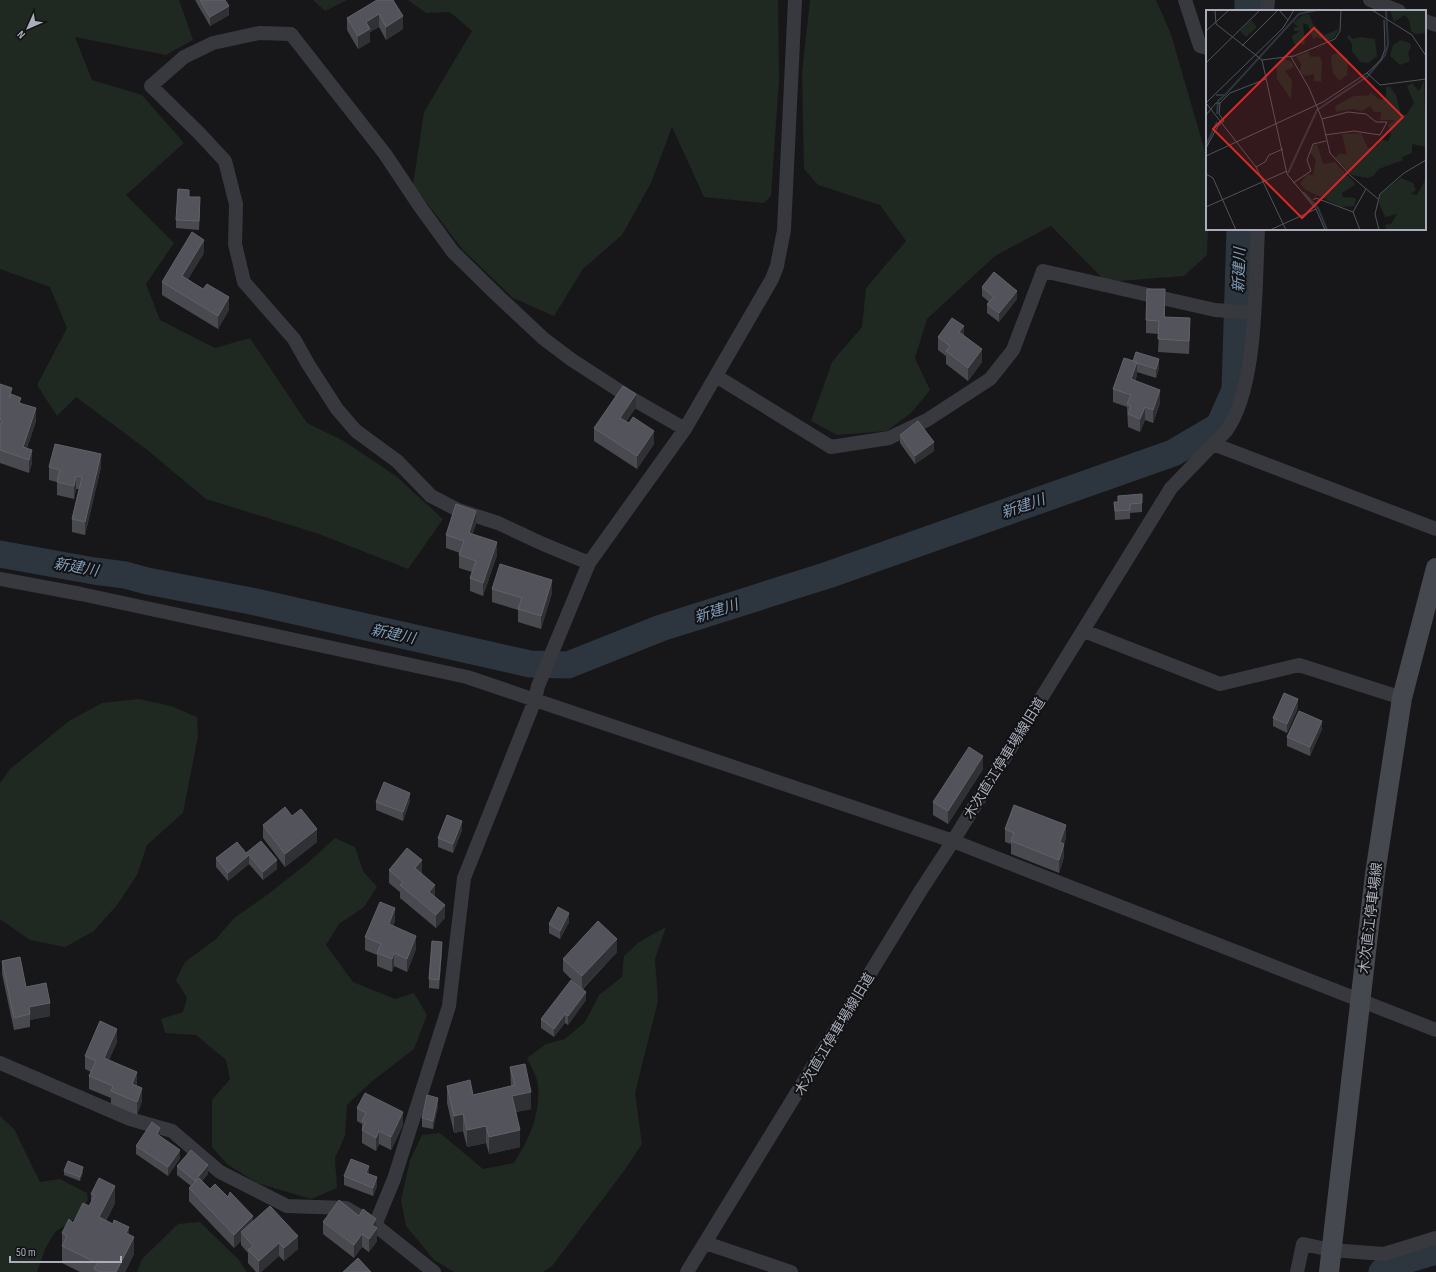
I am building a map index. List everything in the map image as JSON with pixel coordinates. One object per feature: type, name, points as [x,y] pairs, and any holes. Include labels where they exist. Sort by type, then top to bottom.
[{"type":"main road","name":"木次直江停車場線","points":[[1329,1272],[1375,874],[1402,698],[1436,568]]},
{"type":"street","points":[[375,1225],[394,1179],[449,1006],[464,878],[534,700],[538,686],[589,563],[685,429],[772,279],[784,230],[794,0]]},
{"type":"street","points":[[1186,0],[1200,46],[1206,48]]},
{"type":"street","points":[[1267,10],[1268,0]]},
{"type":"street","points":[[1370,0],[1396,10]]},
{"type":"street","points":[[1426,21],[1436,25]]},
{"type":"street","points":[[589,563],[498,523],[458,510],[431,496],[397,461],[356,431],[337,409],[294,339],[244,282],[235,244],[236,204],[225,161],[151,86],[184,57],[213,43],[259,34],[291,34],[385,154],[421,208],[453,252],[544,339],[572,360],[629,397],[685,429]]},
{"type":"street","name":"木次直江停車場線旧道","points":[[687,1272],[921,890],[1084,631],[1171,488],[1232,423],[1240,401],[1248,368],[1254,314],[1258,230]]},
{"type":"street","points":[[716,376],[832,447],[889,438],[927,420],[990,379],[1013,350],[1044,271],[1214,310],[1254,314]]},
{"type":"street","points":[[1213,444],[1436,528]]},
{"type":"street","points":[[0,578],[97,597],[467,677],[953,841],[1436,1030]]},
{"type":"street","points":[[1084,631],[1220,684],[1299,665],[1402,698]]},
{"type":"street","points":[[0,1063],[130,1119],[172,1131],[220,1172],[287,1206],[346,1208],[375,1225],[434,1272]]},
{"type":"street","points":[[1298,1272],[1303,1244],[1331,1250],[1384,1254],[1436,1238]]},
{"type":"street","points":[[706,1243],[791,1272]]},
{"type":"shaded area","points":[[0,0],[179,0],[193,40],[166,55],[75,37],[92,80],[142,95],[184,143],[126,195],[174,243],[146,284],[160,320],[215,348],[250,338],[307,423],[344,441],[396,476],[443,519],[408,569],[319,534],[206,499],[146,449],[76,397],[57,416],[37,385],[67,328],[50,287],[0,269]]},
{"type":"shaded area","points":[[313,0],[347,0],[325,11]]},
{"type":"shaded area","points":[[408,0],[778,0],[779,80],[771,196],[764,203],[704,197],[672,127],[651,183],[622,235],[583,269],[554,316],[513,298],[463,250],[413,185],[424,112],[472,31],[450,12],[426,13]]},
{"type":"shaded area","points":[[810,0],[1156,0],[1171,34],[1206,156],[1206,230],[1208,230],[1207,255],[1184,276],[1106,282],[1051,226],[995,256],[927,319],[915,358],[930,390],[911,413],[887,431],[837,435],[811,421],[832,362],[862,327],[866,288],[906,241],[880,205],[818,185],[804,169],[802,73]]},
{"type":"shaded area","points":[[139,699],[171,706],[197,717],[198,736],[183,813],[147,845],[137,875],[117,905],[94,931],[65,947],[30,940],[0,919],[0,783],[10,769],[69,721],[102,703]]},
{"type":"shaded area","points":[[335,838],[355,847],[363,871],[377,887],[364,907],[339,924],[326,945],[353,982],[395,999],[414,993],[427,1015],[414,1049],[370,1083],[347,1105],[345,1136],[335,1158],[337,1188],[311,1199],[257,1183],[227,1164],[212,1147],[212,1100],[230,1079],[226,1060],[196,1035],[165,1033],[161,1019],[183,1012],[187,998],[176,980],[185,962],[216,939],[234,918],[267,895],[310,861]]},
{"type":"shaded area","points":[[666,927],[655,959],[658,1001],[635,1093],[642,1144],[624,1171],[552,1266],[543,1272],[454,1272],[434,1260],[406,1226],[401,1200],[410,1160],[422,1135],[440,1133],[483,1169],[514,1163],[529,1136],[537,1108],[538,1083],[527,1058],[546,1044],[565,1039],[585,1022],[599,995],[622,977],[624,956],[639,942]]},
{"type":"shaded area","points":[[0,1116],[14,1129],[40,1182],[60,1179],[87,1193],[88,1200],[73,1220],[55,1232],[45,1249],[37,1272],[0,1272]]},
{"type":"shaded area","points":[[200,1222],[238,1259],[247,1272],[137,1272],[142,1259],[178,1224]]},
{"type":"building","points":[[200,0],[225,0],[229,6],[210,17]]},
{"type":"building","points":[[377,0],[393,0],[403,16],[386,27],[379,14],[366,22],[370,29],[358,36],[347,18]]},
{"type":"building","points":[[178,189],[189,190],[189,197],[200,197],[199,221],[176,220]]},
{"type":"building","points":[[192,232],[204,240],[182,276],[203,289],[207,284],[229,297],[218,316],[162,282]]},
{"type":"building","points":[[994,272],[1017,291],[999,313],[987,304],[994,297],[982,287]]},
{"type":"building","points":[[1147,289],[1165,289],[1164,317],[1190,318],[1189,341],[1158,339],[1159,321],[1146,320]]},
{"type":"building","points":[[952,318],[964,326],[959,332],[982,349],[968,368],[946,351],[950,346],[938,337]]},
{"type":"building","points":[[1136,352],[1159,359],[1156,369],[1133,361]]},
{"type":"building","points":[[1124,358],[1137,362],[1131,379],[1160,390],[1153,410],[1145,407],[1140,419],[1128,414],[1131,406],[1127,404],[1131,395],[1113,389]]},
{"type":"building","points":[[0,384],[12,388],[9,398],[11,394],[21,398],[19,403],[36,408],[23,447],[32,450],[29,460],[0,450],[0,426],[2,420],[0,419]]},
{"type":"building","points":[[623,386],[636,394],[620,418],[629,423],[633,417],[654,431],[637,456],[594,428]]},
{"type":"building","points":[[918,421],[934,442],[915,456],[900,435]]},
{"type":"building","points":[[55,444],[101,454],[85,522],[72,519],[82,477],[76,476],[74,486],[57,482],[60,470],[49,467]]},
{"type":"building","points":[[1142,494],[1142,503],[1130,504],[1130,510],[1115,511],[1114,502],[1118,502],[1118,496]]},
{"type":"building","points":[[456,504],[476,511],[469,533],[497,542],[483,583],[470,578],[476,561],[459,555],[464,541],[446,535]]},
{"type":"building","points":[[500,564],[552,580],[541,616],[518,609],[522,598],[492,589]]},
{"type":"building","points":[[1284,693],[1298,699],[1287,724],[1273,718]]},
{"type":"building","points":[[1299,711],[1322,721],[1310,747],[1287,737]]},
{"type":"building","points":[[969,747],[983,756],[948,811],[933,802]]},
{"type":"building","points":[[384,782],[410,793],[403,812],[376,802]]},
{"type":"building","points":[[1014,805],[1066,825],[1060,842],[1064,844],[1059,860],[1011,841],[1014,833],[1005,829]]},
{"type":"building","points":[[285,807],[292,816],[301,809],[317,829],[285,854],[263,825]]},
{"type":"building","points":[[447,815],[462,821],[453,844],[438,838]]},
{"type":"building","points":[[261,841],[277,860],[263,872],[249,855],[228,873],[216,858],[237,842],[246,853]]},
{"type":"building","points":[[407,848],[422,860],[415,868],[435,885],[429,892],[445,905],[436,915],[400,885],[403,882],[389,870]]},
{"type":"building","points":[[380,902],[395,908],[389,924],[416,936],[407,959],[394,953],[392,959],[377,953],[381,944],[365,937]]},
{"type":"building","points":[[558,907],[569,913],[560,931],[549,924]]},
{"type":"building","points":[[598,921],[617,939],[582,976],[563,959]]},
{"type":"building","points":[[432,941],[442,942],[439,980],[429,979]]},
{"type":"building","points":[[20,957],[26,987],[46,983],[50,1003],[29,1007],[30,1014],[14,1018],[2,961]]},
{"type":"building","points":[[571,980],[586,992],[568,1016],[565,1014],[554,1029],[541,1019]]},
{"type":"building","points":[[100,1021],[117,1029],[104,1058],[137,1072],[132,1084],[142,1088],[137,1102],[111,1091],[113,1086],[89,1076],[96,1061],[85,1056]]},
{"type":"building","points":[[525,1064],[531,1092],[512,1096],[520,1130],[489,1137],[486,1126],[467,1130],[463,1114],[454,1116],[447,1086],[470,1080],[473,1095],[515,1085],[510,1067]]},
{"type":"building","points":[[365,1093],[403,1112],[391,1137],[379,1131],[376,1138],[362,1130],[365,1123],[362,1121],[366,1113],[357,1108]]},
{"type":"building","points":[[427,1095],[438,1098],[433,1121],[422,1118]]},
{"type":"building","points":[[152,1122],[160,1128],[157,1134],[180,1150],[168,1167],[136,1146]]},
{"type":"building","points":[[191,1150],[208,1165],[195,1181],[177,1166]]},
{"type":"building","points":[[351,1159],[369,1166],[366,1173],[377,1177],[373,1188],[344,1176]]},
{"type":"building","points":[[68,1161],[83,1167],[80,1177],[64,1171]]},
{"type":"building","points":[[99,1178],[115,1186],[99,1217],[113,1224],[114,1220],[129,1227],[126,1233],[134,1237],[116,1272],[99,1272],[94,1269],[97,1263],[62,1246],[67,1236],[62,1233],[69,1219],[73,1223],[83,1203],[89,1206],[95,1195],[91,1194]]},
{"type":"building","points":[[199,1178],[210,1189],[215,1184],[228,1197],[230,1192],[253,1216],[234,1235],[189,1188]]},
{"type":"building","points":[[339,1200],[359,1216],[363,1209],[376,1219],[372,1225],[377,1228],[369,1239],[362,1234],[354,1245],[323,1222]]},
{"type":"building","points":[[270,1206],[298,1236],[284,1248],[279,1243],[259,1261],[248,1250],[253,1246],[241,1232]]},
{"type":"building","points":[[358,1258],[371,1272],[343,1272]]},
{"type":"waterway","name":"新建川","points":[[1248,0],[1248,10]]},
{"type":"waterway","name":"新建川","points":[[0,554],[125,575],[147,581],[251,601],[530,664],[568,665],[661,628],[828,575],[1173,453],[1219,426],[1235,390],[1240,230]]},
{"type":"waterway","points":[[1382,1272],[1396,1263],[1436,1251]]}]
